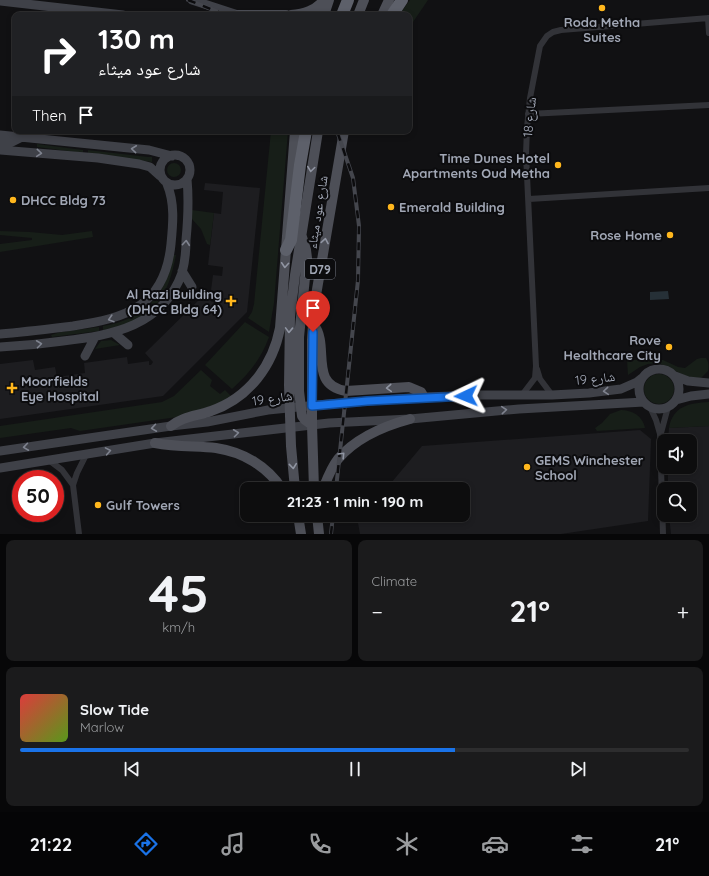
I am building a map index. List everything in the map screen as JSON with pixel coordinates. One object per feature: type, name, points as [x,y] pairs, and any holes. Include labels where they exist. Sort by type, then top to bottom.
[{"type":"highway","points":[[343,12],[348,0]]},
{"type":"highway","points":[[394,12],[402,0]]},
{"type":"highway","points":[[286,250],[291,240],[299,172],[305,134]]},
{"type":"main road","points":[[192,0],[229,12]]},
{"type":"main road","points":[[310,12],[324,0]]},
{"type":"main road","points":[[325,12],[329,0]]},
{"type":"main road","points":[[359,12],[364,0]]},
{"type":"main road","points":[[383,12],[389,0]]},
{"type":"main road","points":[[0,1],[97,12]]},
{"type":"main road","points":[[0,5],[10,2]]},
{"type":"main road","points":[[172,426],[180,420],[214,411],[225,405],[252,384],[268,364],[276,346],[280,328],[295,134]]},
{"type":"main road","name":"شارع عود ميثاء","points":[[294,482],[290,427],[295,407],[288,356],[290,317],[295,275],[318,134]]},
{"type":"main road","name":"شارع عود ميثاء","points":[[314,482],[312,425],[313,324],[317,290],[343,134]]},
{"type":"main road","points":[[0,135],[149,150],[172,156],[179,156],[188,163],[190,169],[187,179],[189,202],[186,250],[182,271],[168,299],[157,311],[131,327],[114,333],[95,337],[2,347]]},
{"type":"main road","points":[[0,142],[15,141],[22,137]]},
{"type":"main road","points":[[0,150],[98,158],[150,167],[167,184],[171,192],[173,209],[171,244],[167,267],[156,290],[148,299],[126,314],[101,322],[0,334]]},
{"type":"main road","points":[[160,176],[162,163],[168,157],[172,156]]},
{"type":"main road","points":[[167,184],[176,186],[187,179]]},
{"type":"main road","points":[[182,271],[192,287]]},
{"type":"main road","points":[[313,324],[320,338],[323,374],[328,383],[338,390],[346,391],[409,387],[421,392],[424,398]]},
{"type":"main road","points":[[2,347],[7,339],[46,334],[52,329]]},
{"type":"main road","points":[[114,333],[128,346]]},
{"type":"main road","points":[[85,356],[95,337]]},
{"type":"main road","points":[[675,376],[679,388],[679,394],[676,400],[668,407],[658,409],[646,404],[640,396],[639,384],[642,378],[650,371],[661,368],[688,381],[709,383]]},
{"type":"main road","name":"شارع 19","points":[[0,451],[207,422],[268,410],[424,398],[552,395],[621,389],[637,382],[642,378]]},
{"type":"main road","points":[[676,400],[691,396],[709,394]]},
{"type":"main road","name":"شارع 19","points":[[0,468],[86,455],[155,442],[290,427],[410,419],[519,409],[646,404]]},
{"type":"main road","points":[[295,407],[305,420],[312,425]]},
{"type":"main road","points":[[326,482],[337,460],[347,450],[378,431],[410,419]]},
{"type":"main road","points":[[155,442],[175,446],[216,448],[231,451],[256,462],[276,482]]},
{"type":"main road","points":[[299,522],[301,534]]},
{"type":"main road","points":[[318,522],[320,534]]},
{"type":"street","points":[[709,18],[709,33]]},
{"type":"street","name":"شارع 18","points":[[522,395],[535,378],[536,366],[526,154],[528,114],[540,46],[543,41],[553,32],[561,30],[709,18]]},
{"type":"street","points":[[528,114],[709,105]]},
{"type":"street","points":[[529,199],[709,188]]},
{"type":"street","name":"شارع 18","points":[[536,366],[540,379],[552,395]]},
{"type":"street","points":[[646,404],[656,420],[660,434]]},
{"type":"street","points":[[660,434],[668,407]]},
{"type":"street","points":[[72,485],[86,455]]},
{"type":"street","points":[[50,461],[62,470],[72,485],[79,534]]},
{"type":"street","points":[[661,474],[663,534]]},
{"type":"shaded area","points":[[410,0],[428,0],[412,24],[412,12],[401,12]]},
{"type":"shaded area","points":[[271,134],[288,134],[274,303],[269,332],[248,318],[252,312]]},
{"type":"shaded area","points":[[37,144],[83,150],[83,153],[37,147]]},
{"type":"shaded area","points":[[88,150],[152,157],[152,162],[88,153]]},
{"type":"shaded area","points":[[174,163],[179,165],[181,170],[179,175],[174,177],[169,175],[167,170],[169,165]]},
{"type":"shaded area","name":"Al Razi Building (DHCC Bldg 64)","points":[[205,183],[260,188],[247,312],[163,396],[0,419],[0,364],[33,360],[35,370],[55,367],[57,377],[85,373],[84,363],[127,357],[128,364],[149,361],[149,365],[151,365],[153,362],[145,353],[204,295],[212,302],[215,300],[214,298],[210,298],[213,275],[222,276],[223,267],[208,265],[214,213],[221,214],[223,192],[204,190]]},
{"type":"shaded area","points":[[192,210],[214,213],[210,245],[207,244],[201,229],[191,218]]},
{"type":"shaded area","points":[[0,231],[62,235],[92,231],[93,237],[0,252],[0,244],[32,240],[32,238],[0,235]]},
{"type":"shaded area","points":[[171,255],[176,255],[171,276],[163,294],[155,306],[151,303],[164,285]]},
{"type":"shaded area","points":[[668,291],[669,299],[650,300],[650,292]]},
{"type":"shaded area","points":[[150,305],[153,308],[136,320],[124,325],[103,330],[103,326],[128,319]]},
{"type":"shaded area","points":[[245,322],[269,337],[254,366],[232,389],[205,365]]},
{"type":"shaded area","points":[[99,327],[99,331],[52,337],[51,335],[61,332]]},
{"type":"shaded area","points":[[111,340],[120,345],[95,349],[101,341]]},
{"type":"shaded area","points":[[706,358],[709,366],[708,371],[701,378],[688,377],[659,363],[648,364],[640,367],[628,375],[627,360],[663,360],[678,367],[685,368],[697,359]]},
{"type":"shaded area","points":[[201,370],[212,380],[210,386],[220,394],[225,390],[231,396],[219,403],[184,416],[80,431],[71,428],[0,438],[0,426],[162,402],[174,396]]},
{"type":"shaded area","points":[[659,374],[670,378],[674,389],[670,400],[659,404],[648,400],[644,389],[648,378]]},
{"type":"shaded area","points":[[709,402],[709,426],[669,428],[674,415],[678,410],[695,403]]},
{"type":"shaded area","points":[[621,410],[636,414],[642,420],[645,428],[597,431],[595,428],[610,414]]},
{"type":"shaded area","points":[[709,426],[709,534],[671,534],[670,522],[697,522],[697,482],[668,482],[668,474],[697,474],[697,434],[669,434],[669,428]]},
{"type":"shaded area","name":"GEMS Winchester School","points":[[640,430],[651,439],[648,521],[561,534],[360,534],[359,522],[470,522],[470,482],[392,482],[422,446]]},
{"type":"railway","points":[[188,0],[218,12]]},
{"type":"railway","points":[[337,482],[358,280],[359,226],[353,178],[338,134]]},
{"type":"railway","points":[[331,534],[332,522]]},
{"type":"place","name":"Roda Metha Suites","points":[[602,8]]},
{"type":"place","name":"Time Dunes Hotel Apartments Oud Metha","points":[[558,165]]},
{"type":"place","name":"DHCC Bldg 73","points":[[13,200]]},
{"type":"place","name":"Emerald Building","points":[[391,207]]},
{"type":"place","name":"Rose Home","points":[[670,235]]},
{"type":"place","name":"Al Razi Building (DHCC Bldg 64)","points":[[231,301]]},
{"type":"place","name":"Rove Healthcare City","points":[[669,347]]},
{"type":"place","name":"Moorfields Eye Hospital","points":[[12,388]]},
{"type":"place","name":"GEMS Winchester School","points":[[527,467]]},
{"type":"place","name":"Gulf Towers","points":[[98,505]]},
{"type":"route","points":[[313,332],[312,406],[367,401],[466,396]]}]
